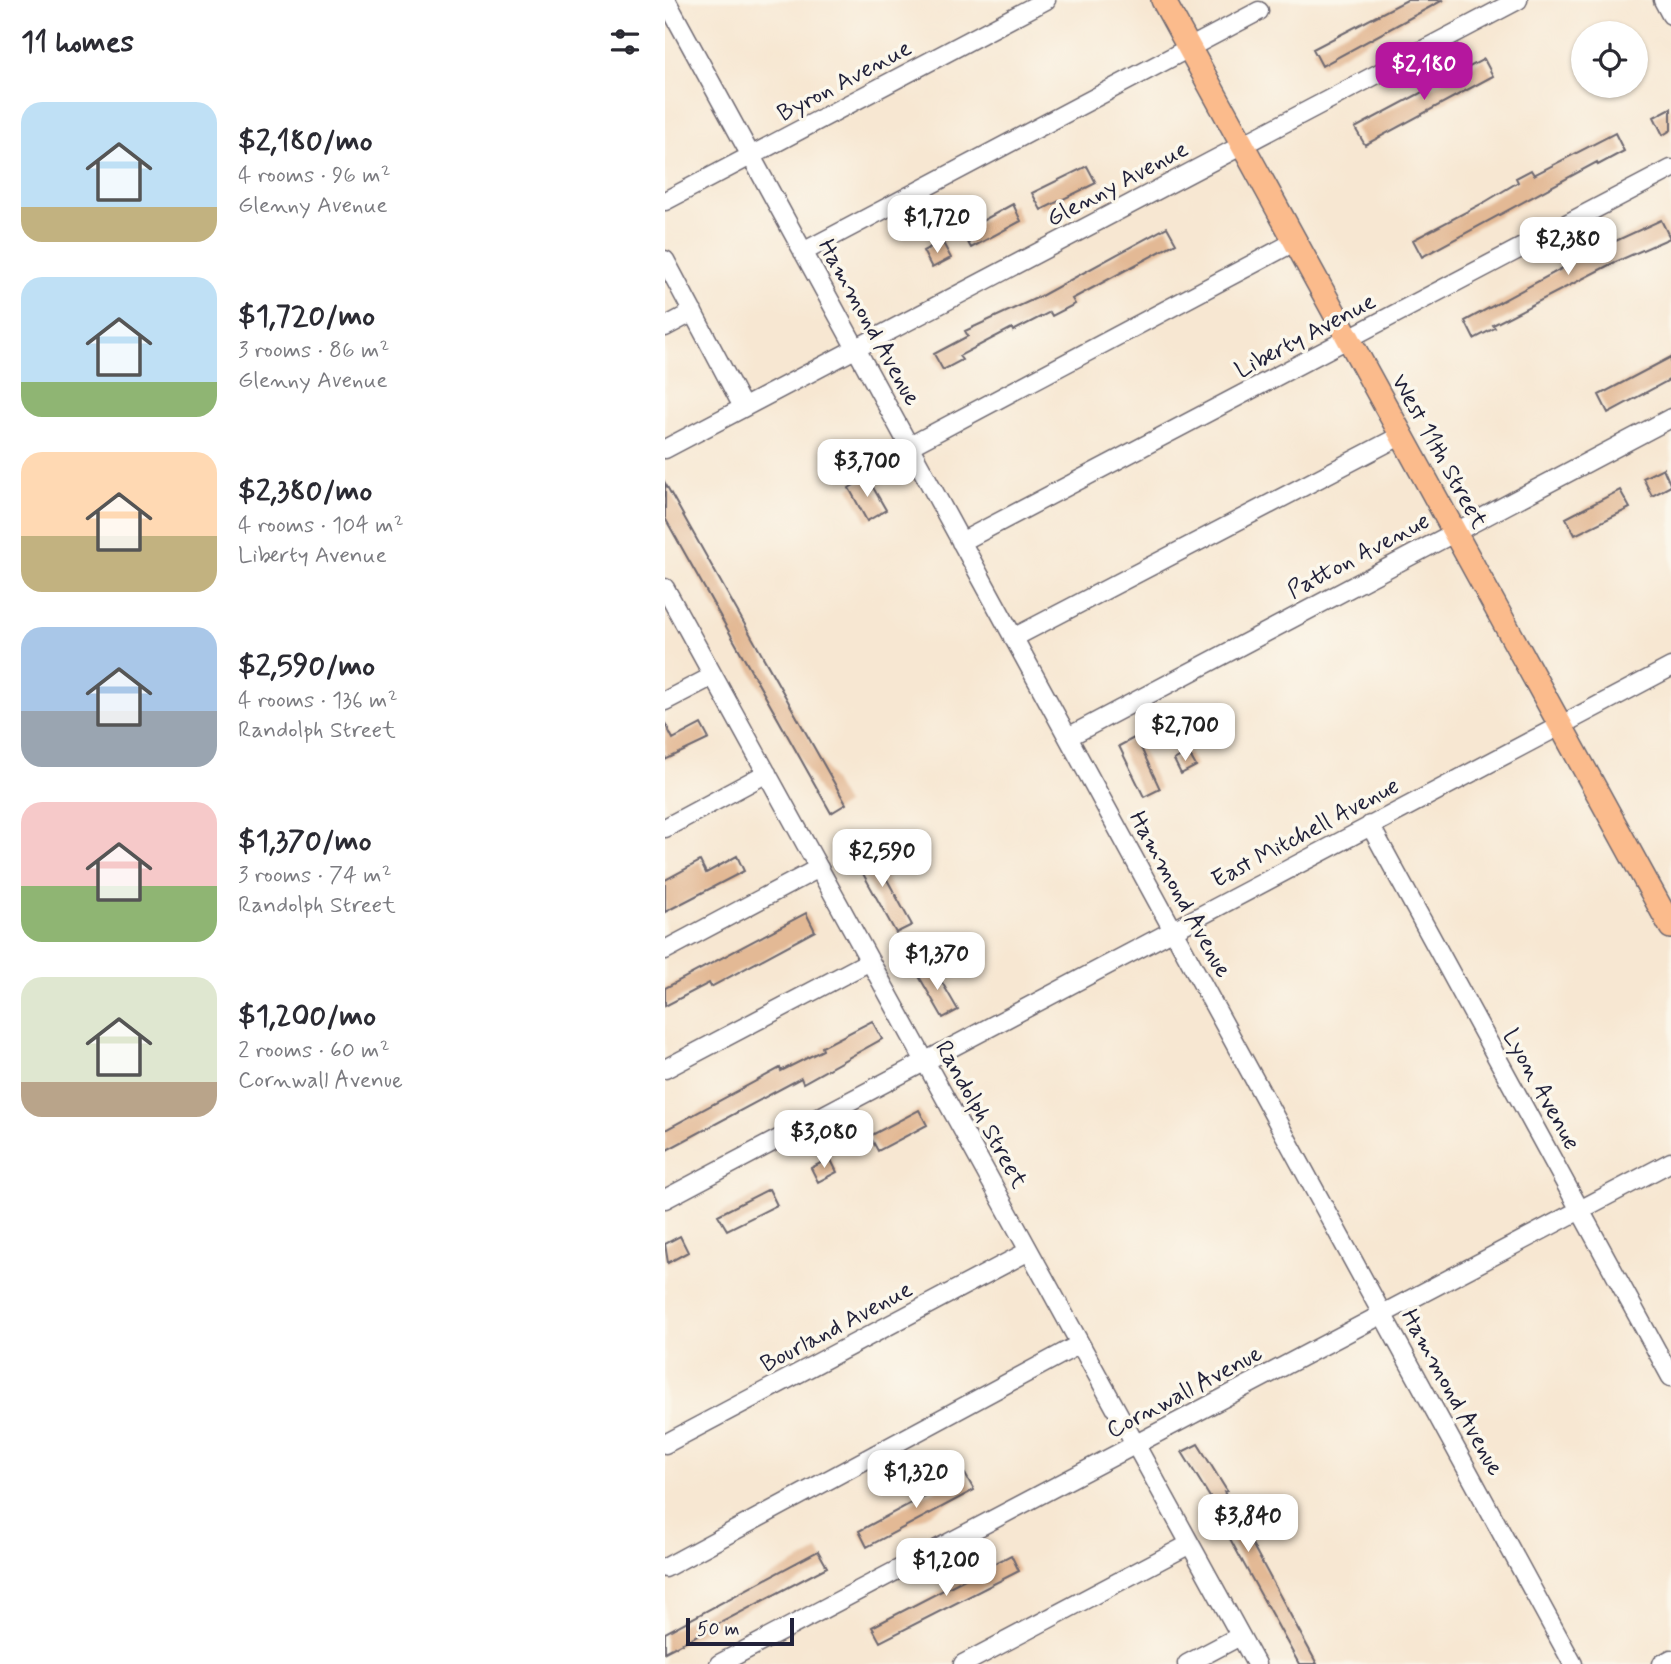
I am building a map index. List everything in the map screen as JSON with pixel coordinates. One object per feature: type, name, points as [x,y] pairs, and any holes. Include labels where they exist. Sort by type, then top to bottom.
[{"type":"main road","name":"West 11th Street","points":[[1163,0],[1671,927]]},
{"type":"street","name":"Hammond Avenue","points":[[666,0],[1573,1664]]},
{"type":"street","name":"Byron Avenue","points":[[665,201],[1046,0]]},
{"type":"street","name":"Glenny Avenue","points":[[665,449],[1518,0]]},
{"type":"street","points":[[1663,0],[1671,15]]},
{"type":"street","points":[[803,252],[1259,11]]},
{"type":"street","name":"Liberty Avenue","points":[[961,542],[1671,169]]},
{"type":"street","points":[[910,446],[1296,241]]},
{"type":"street","points":[[665,260],[743,407]]},
{"type":"street","points":[[665,327],[693,312]]},
{"type":"street","name":"Patton Avenue","points":[[1068,737],[1671,418]]},
{"type":"street","points":[[1013,638],[1402,435]]},
{"type":"street","name":"Randolph Street","points":[[665,588],[1256,1664]]},
{"type":"street","name":"East Mitchell Avenue","points":[[665,1199],[1671,667]]},
{"type":"street","points":[[665,701],[713,676]]},
{"type":"street","points":[[665,828],[767,773]]},
{"type":"street","name":"Lyon Avenue","points":[[1370,825],[1671,1377]]},
{"type":"street","points":[[665,950],[819,868]]},
{"type":"street","points":[[665,1069],[870,961]]},
{"type":"street","name":"Cornwall Avenue","points":[[719,1664],[1671,1162]]},
{"type":"street","name":"Bourland Avenue","points":[[665,1444],[1029,1251]]},
{"type":"street","points":[[665,1568],[1080,1344]]},
{"type":"street","points":[[963,1664],[1190,1544]]},
{"type":"street","points":[[1187,1664],[1240,1636]]},
{"type":"street","points":[[1662,1664],[1671,1659]]},
{"type":"building","points":[[1407,0],[1443,0],[1322,66],[1313,49]]},
{"type":"building","points":[[1484,59],[1493,76],[1365,145],[1355,128]]},
{"type":"building","points":[[1671,108],[1671,130],[1663,135],[1654,117]]},
{"type":"building","points":[[1615,133],[1624,151],[1598,165],[1597,162],[1422,257],[1413,240],[1485,202],[1518,182],[1516,178],[1531,170],[1534,175]]},
{"type":"building","points":[[1087,166],[1096,183],[1041,210],[1032,193]]},
{"type":"building","points":[[1013,204],[1021,221],[971,248],[962,232]]},
{"type":"building","points":[[1661,220],[1670,238],[1611,264],[1493,325],[1495,328],[1474,339],[1465,321],[1594,251]]},
{"type":"building","points":[[1167,227],[1176,243],[1072,299],[1075,304],[1052,316],[1050,312],[1013,331],[1012,328],[959,356],[962,360],[943,370],[934,354],[968,336],[965,331],[1041,296]]},
{"type":"building","points":[[942,241],[951,258],[932,268],[923,251]]},
{"type":"building","points":[[1671,357],[1671,379],[1608,413],[1599,395]]},
{"type":"building","points":[[1663,468],[1671,486],[1652,496],[1643,478]]},
{"type":"building","points":[[867,477],[886,510],[867,521],[849,488]]},
{"type":"building","points":[[665,483],[846,804],[831,813],[665,518]]},
{"type":"building","points":[[1620,490],[1630,508],[1575,535],[1566,518]]},
{"type":"building","points":[[665,723],[673,739],[701,724],[709,739],[665,760]]},
{"type":"building","points":[[1136,737],[1160,789],[1144,797],[1119,746]]},
{"type":"building","points":[[1188,752],[1196,766],[1181,774],[1174,760]]},
{"type":"building","points":[[868,845],[912,925],[896,933],[852,854]]},
{"type":"building","points":[[737,856],[744,871],[665,912],[665,880],[700,861],[706,873]]},
{"type":"building","points":[[806,913],[815,931],[711,987],[709,983],[665,1006],[665,988]]},
{"type":"building","points":[[932,965],[958,1010],[943,1018],[917,973]]},
{"type":"building","points":[[872,1021],[882,1039],[803,1083],[801,1078],[665,1151],[665,1130],[780,1068],[781,1071],[823,1050],[822,1047]]},
{"type":"building","points":[[919,1110],[927,1125],[878,1151],[870,1136]]},
{"type":"building","points":[[830,1158],[837,1172],[818,1182],[811,1168]]},
{"type":"building","points":[[769,1189],[777,1205],[727,1230],[718,1215]]},
{"type":"building","points":[[680,1236],[688,1252],[668,1263],[665,1244]]},
{"type":"building","points":[[1198,1444],[1227,1491],[1224,1492],[1317,1664],[1299,1664],[1213,1508],[1216,1507],[1182,1452]]},
{"type":"building","points":[[965,1474],[974,1490],[867,1547],[859,1531]]},
{"type":"building","points":[[818,1551],[827,1567],[665,1652],[665,1633]]},
{"type":"building","points":[[1011,1555],[1019,1571],[880,1642],[872,1627]]}]
